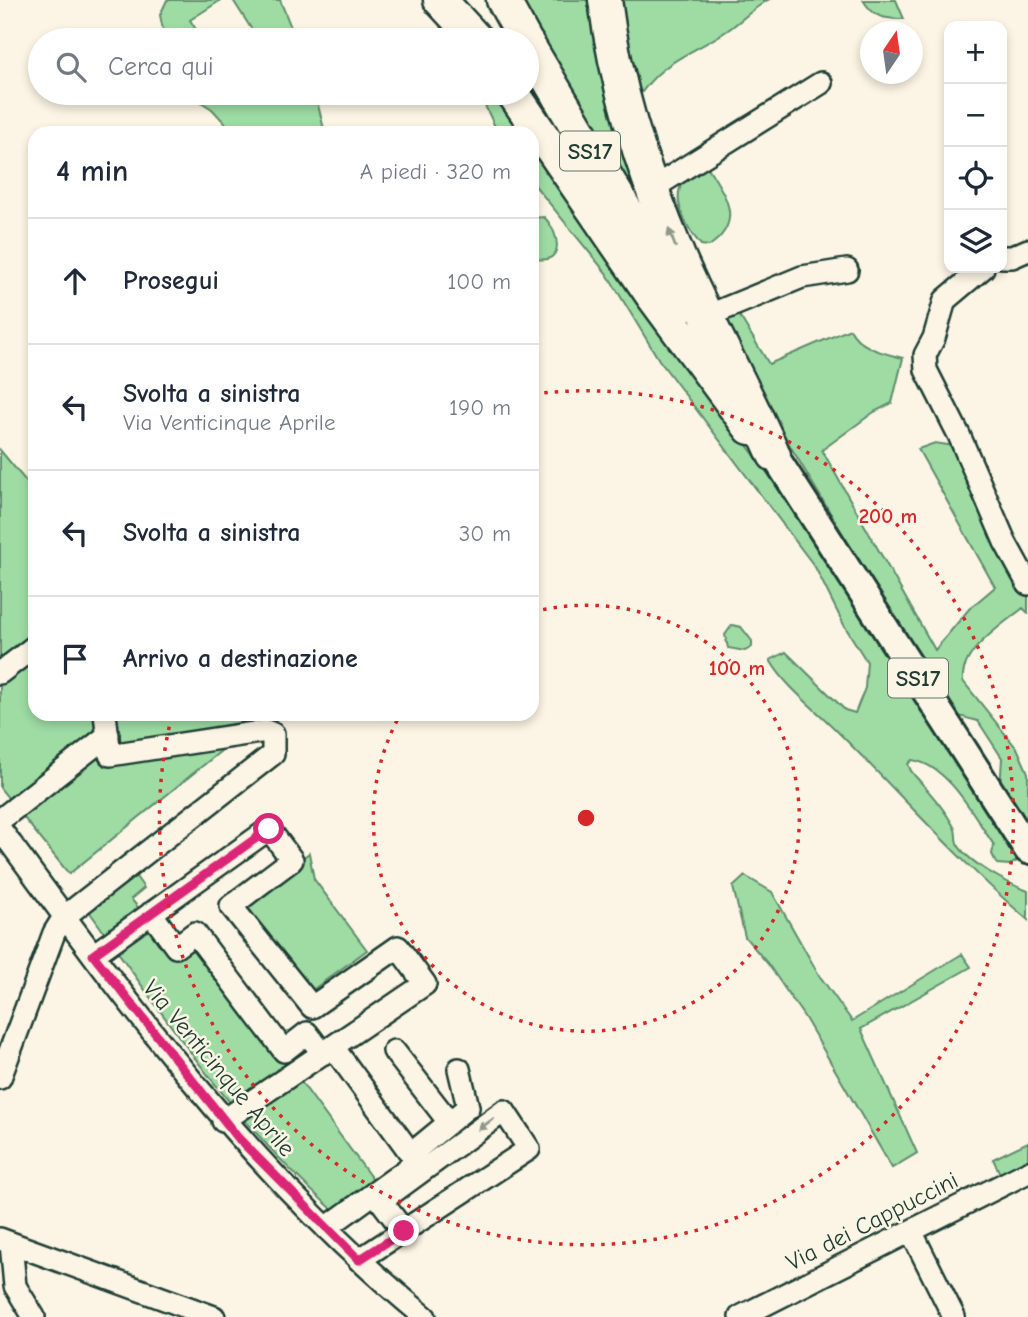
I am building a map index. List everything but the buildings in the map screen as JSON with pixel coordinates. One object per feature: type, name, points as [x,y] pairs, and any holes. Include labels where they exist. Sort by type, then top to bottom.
[{"type":"highway","points":[[440,0],[467,28]]},
{"type":"highway","points":[[453,0],[470,28]]},
{"type":"highway","points":[[480,0],[495,28]]},
{"type":"highway","name":"SS17","points":[[503,0],[518,28]]},
{"type":"highway","points":[[605,0],[622,89],[653,188],[707,316],[752,402],[774,455]]},
{"type":"highway","name":"SS17","points":[[539,64],[774,455]]},
{"type":"highway","name":"SS17","points":[[539,104],[660,291],[736,395]]},
{"type":"highway","points":[[521,105],[536,126]]},
{"type":"highway","points":[[539,130],[732,408],[774,455]]},
{"type":"main road","name":"SS17","points":[[774,455],[1028,850]]},
{"type":"street","points":[[653,188],[821,83]]},
{"type":"street","points":[[1007,257],[1028,250]]},
{"type":"street","points":[[707,316],[802,277],[847,270]]},
{"type":"street","points":[[977,273],[945,300],[934,338],[925,355],[926,370],[1028,584]]},
{"type":"street","points":[[0,673],[28,651]]},
{"type":"street","points":[[0,1078],[54,933],[64,917],[273,754],[273,734],[266,731],[110,755],[106,721]]},
{"type":"street","points":[[0,820],[108,736]]},
{"type":"street","points":[[93,955],[269,829],[292,860],[231,906],[312,1007],[398,947],[425,984],[223,1121]]},
{"type":"street","name":"Via Venticinque Aprile","points":[[0,830],[93,955],[223,1121],[326,1228],[425,1317]]},
{"type":"street","points":[[151,913],[176,947],[195,933],[284,1051],[307,1034],[328,1050],[417,1161],[326,1228]]},
{"type":"street","points":[[394,1051],[449,1122]]},
{"type":"street","points":[[412,1153],[468,1107],[459,1069]]},
{"type":"street","points":[[359,1260],[404,1231],[529,1149],[504,1111],[381,1201],[404,1231]]},
{"type":"street","name":"Via dei Cappuccini","points":[[740,1317],[1028,1172]]},
{"type":"street","points":[[911,1231],[954,1317]]},
{"type":"street","points":[[6,1241],[15,1286],[34,1317]]},
{"type":"street","points":[[6,1241],[214,1317]]},
{"type":"green space","points":[[167,0],[221,0],[190,20],[195,28],[163,28],[160,15]]},
{"type":"green space","points":[[233,0],[280,0],[291,28],[251,28]]},
{"type":"green space","points":[[521,0],[601,0],[668,249],[561,72],[539,28]]},
{"type":"green space","points":[[615,0],[768,0],[728,30],[667,67],[646,86],[637,100]]},
{"type":"green space","points":[[863,0],[896,0],[904,19],[880,16],[871,11]]},
{"type":"green space","points":[[206,105],[318,105],[323,126],[228,126]]},
{"type":"green space","points":[[485,105],[515,105],[529,126],[495,126]]},
{"type":"green space","points":[[539,141],[713,400],[794,508],[1023,858],[1010,865],[997,864],[992,854],[994,845],[960,794],[938,772],[925,764],[912,760],[908,764],[950,819],[957,843],[969,858],[989,872],[1028,891],[1028,920],[955,852],[793,689],[770,660],[786,652],[845,710],[855,713],[865,688],[867,662],[844,625],[815,567],[659,360],[607,274],[539,191]]},
{"type":"green space","points":[[706,164],[724,196],[729,216],[727,226],[709,246],[701,245],[691,232],[679,198],[683,182]]},
{"type":"green space","points":[[539,217],[544,217],[550,224],[557,247],[550,258],[543,260],[539,259]]},
{"type":"green space","points":[[736,310],[769,364],[850,329],[865,345],[903,358],[892,403],[874,412],[822,450],[935,650],[969,609],[995,587],[918,449],[935,443],[954,446],[1028,591],[1028,613],[1023,608],[975,649],[968,659],[963,681],[1018,750],[1028,773],[1028,833],[1000,790],[1002,758],[978,721],[955,715],[920,663],[716,322]]},
{"type":"green space","points":[[0,450],[28,484],[28,721],[258,721],[69,874],[0,788]]},
{"type":"green space","points":[[732,625],[741,627],[752,641],[752,647],[745,651],[728,648],[725,635]]},
{"type":"green space","points":[[309,853],[314,879],[367,950],[311,991],[244,902]]},
{"type":"green space","points":[[132,871],[144,888],[131,899],[177,954],[198,941],[375,1183],[333,1210],[263,1141],[201,1066],[86,907]]},
{"type":"green space","points":[[745,876],[772,892],[819,975],[852,1021],[962,954],[971,967],[861,1029],[917,1153],[892,1168],[805,1018],[768,964],[745,937],[733,887]]},
{"type":"green space","points":[[1028,1142],[1028,1165],[1002,1178],[993,1159]]},
{"type":"route","points":[[269,829],[93,955],[218,1115],[359,1260],[404,1231]]}]
